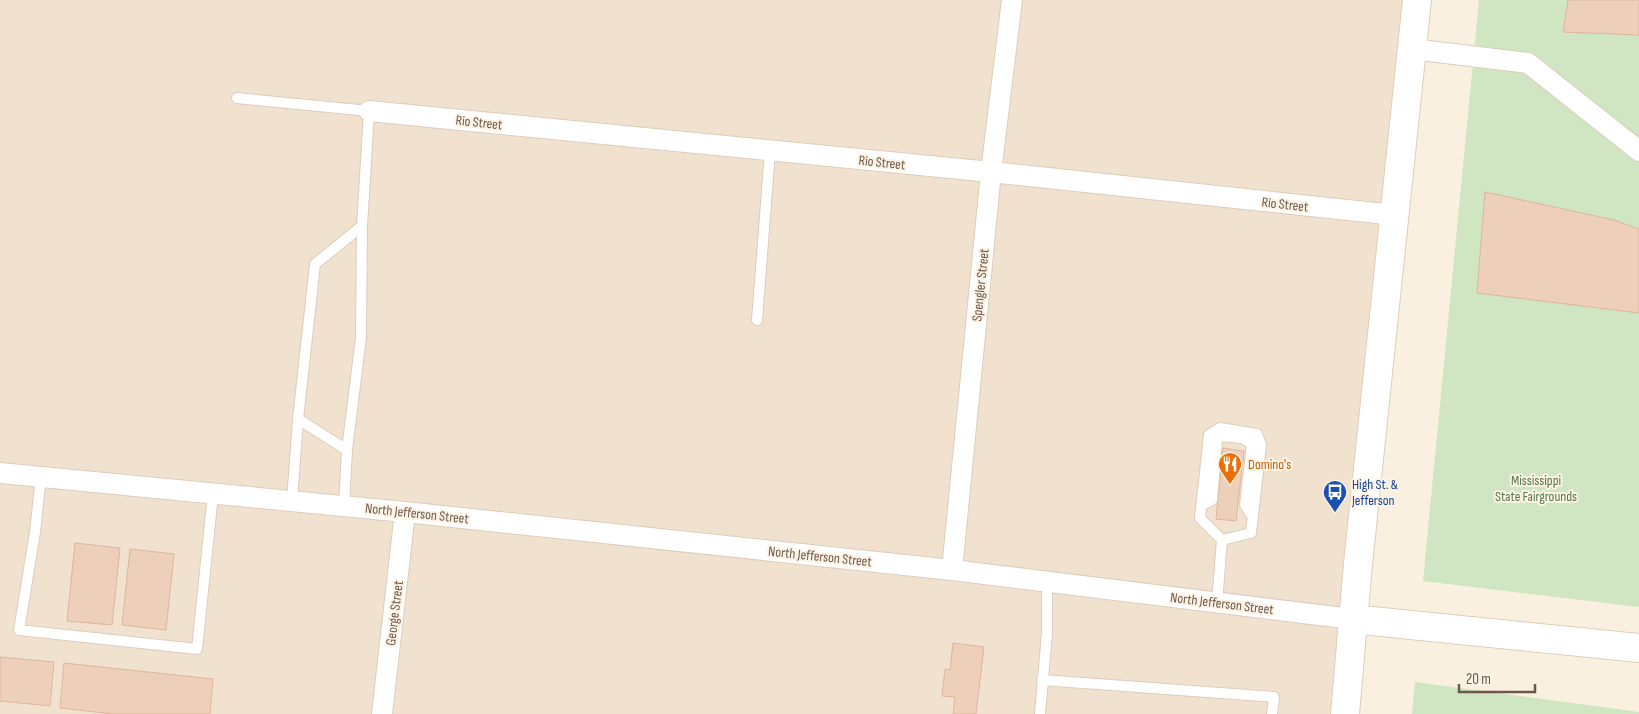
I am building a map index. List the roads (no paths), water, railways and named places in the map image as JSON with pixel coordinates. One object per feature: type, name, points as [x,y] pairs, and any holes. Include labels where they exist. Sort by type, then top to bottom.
[{"type":"street","name":"Spengler Street","points":[[952,570],[991,172],[1012,0]]},
{"type":"street","points":[[1345,714],[1352,619],[1417,0]]},
{"type":"street","points":[[1412,49],[1528,63],[1639,151]]},
{"type":"street","name":"Rio Street","points":[[369,112],[991,172],[1395,216]]},
{"type":"street","name":"North Jefferson Street","points":[[0,473],[405,512],[952,570],[1352,619],[1639,648]]},
{"type":"street","name":"George Street","points":[[382,714],[405,512]]},
{"type":"lane","points":[[237,98],[369,112],[362,226],[361,337],[347,450],[344,506]]},
{"type":"lane","points":[[757,320],[770,150]]},
{"type":"lane","points":[[292,501],[298,419],[315,264],[362,226]]},
{"type":"lane","points":[[298,419],[347,450]]},
{"type":"lane","points":[[1217,602],[1222,540],[1200,518],[1209,435],[1220,428],[1257,434],[1261,445],[1251,533],[1222,540]]},
{"type":"lane","points":[[42,477],[19,630],[197,649],[213,494]]},
{"type":"lane","points":[[1040,714],[1047,633],[1047,582]]},
{"type":"lane","points":[[1042,680],[1274,696],[1272,714]]},
{"type":"place","name":"Domino's","points":[[1230,485]]},
{"type":"place","name":"High St. & Jefferson","points":[[1335,513]]},
{"type":"park label","name":"Mississippi State Fairgrounds","points":[[1536,488]]}]
